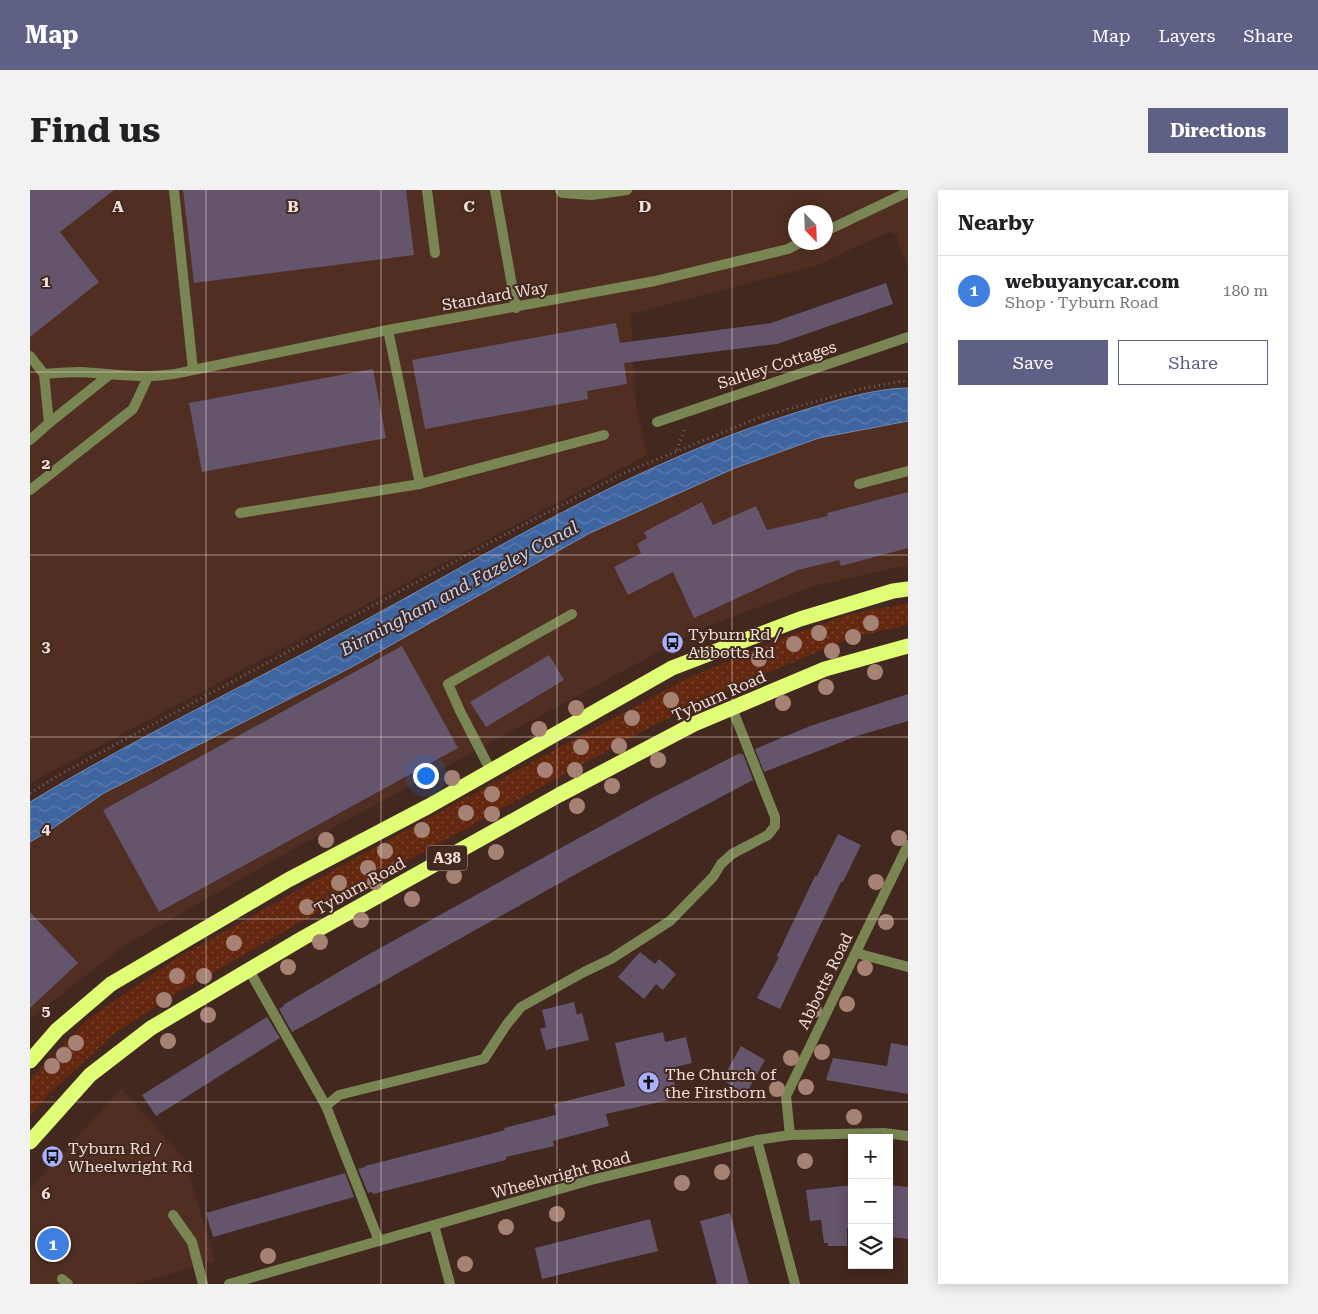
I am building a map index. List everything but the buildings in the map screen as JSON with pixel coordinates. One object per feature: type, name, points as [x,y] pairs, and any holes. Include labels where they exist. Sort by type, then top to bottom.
[{"type":"highway","points":[[30,1061],[57,1030],[111,984],[288,880],[429,806],[672,668],[800,619],[893,591],[908,589]]},
{"type":"highway","name":"Tyburn Road","points":[[30,1142],[90,1075],[151,1028],[303,938],[559,795],[694,724],[825,670],[908,646]]},
{"type":"street","points":[[174,190],[193,370]]},
{"type":"street","points":[[427,190],[435,253]]},
{"type":"street","points":[[495,190],[516,308]]},
{"type":"street","points":[[560,190],[562,193],[592,195],[627,190]]},
{"type":"street","points":[[833,228],[908,192]]},
{"type":"street","name":"Standard Way","points":[[44,374],[78,372],[148,377],[174,375],[388,330],[655,281],[788,249]]},
{"type":"street","points":[[388,330],[420,484]]},
{"type":"street","name":"Saltley Cottages","points":[[657,422],[908,337]]},
{"type":"street","points":[[30,356],[44,374],[49,423]]},
{"type":"street","points":[[30,440],[109,374]]},
{"type":"street","points":[[30,490],[133,409],[148,377]]},
{"type":"street","points":[[240,513],[420,484],[604,434]]},
{"type":"street","points":[[859,484],[908,471]]},
{"type":"street","points":[[491,771],[448,684],[572,614]]},
{"type":"street","points":[[326,1106],[339,1095],[484,1059],[507,1024],[522,1007],[611,959],[670,921],[713,877],[721,864],[732,854],[768,834],[776,826],[775,817],[732,708]]},
{"type":"street","name":"Abbotts Road","points":[[790,1135],[786,1096],[908,845]]},
{"type":"street","points":[[856,953],[908,967]]},
{"type":"street","points":[[249,970],[326,1106],[379,1241]]},
{"type":"street","name":"Wheelwright Road","points":[[229,1284],[591,1180],[756,1140],[790,1135],[884,1133],[908,1136]]},
{"type":"street","points":[[756,1140],[795,1284]]},
{"type":"street","points":[[173,1215],[192,1242],[203,1284]]},
{"type":"street","points":[[434,1225],[450,1284]]},
{"type":"path","points":[[30,793],[61,774],[504,535],[624,473],[763,416],[861,389],[903,381],[908,382]]},
{"type":"shaded area","points":[[30,190],[908,190],[908,271],[896,235],[889,232],[815,266],[631,314],[636,406],[647,455],[30,783]]},
{"type":"shaded area","points":[[908,421],[908,565],[814,586],[701,629],[297,847],[124,946],[30,1019],[30,842],[104,793],[350,668],[590,533],[735,468],[819,438]]},
{"type":"shaded area","points":[[908,603],[908,625],[854,637],[733,687],[654,725],[432,847],[175,994],[115,1033],[50,1093],[30,1115],[30,1079],[88,1019],[177,958],[364,853],[684,680],[780,639],[847,615]]},
{"type":"shaded area","points":[[121,1089],[184,1158],[215,1261],[135,1284],[30,1284],[30,1189]]},
{"type":"water","name":"Birmingham and Fazeley Canal","points":[[908,388],[908,421],[819,438],[735,468],[590,533],[350,668],[104,793],[30,842],[30,802],[108,757],[309,651],[568,509],[681,455],[739,432],[838,400],[882,390]]},
{"type":"place","name":"Tyburn Rd / Abbotts Rd","points":[[672,643]]},
{"type":"place","name":"The Church of the Firstborn","points":[[649,1083]]},
{"type":"place","name":"Tyburn Rd / Wheelwright Rd","points":[[52,1157]]},
{"type":"place","name":"webuyanycar.com","points":[[53,1244]]}]
